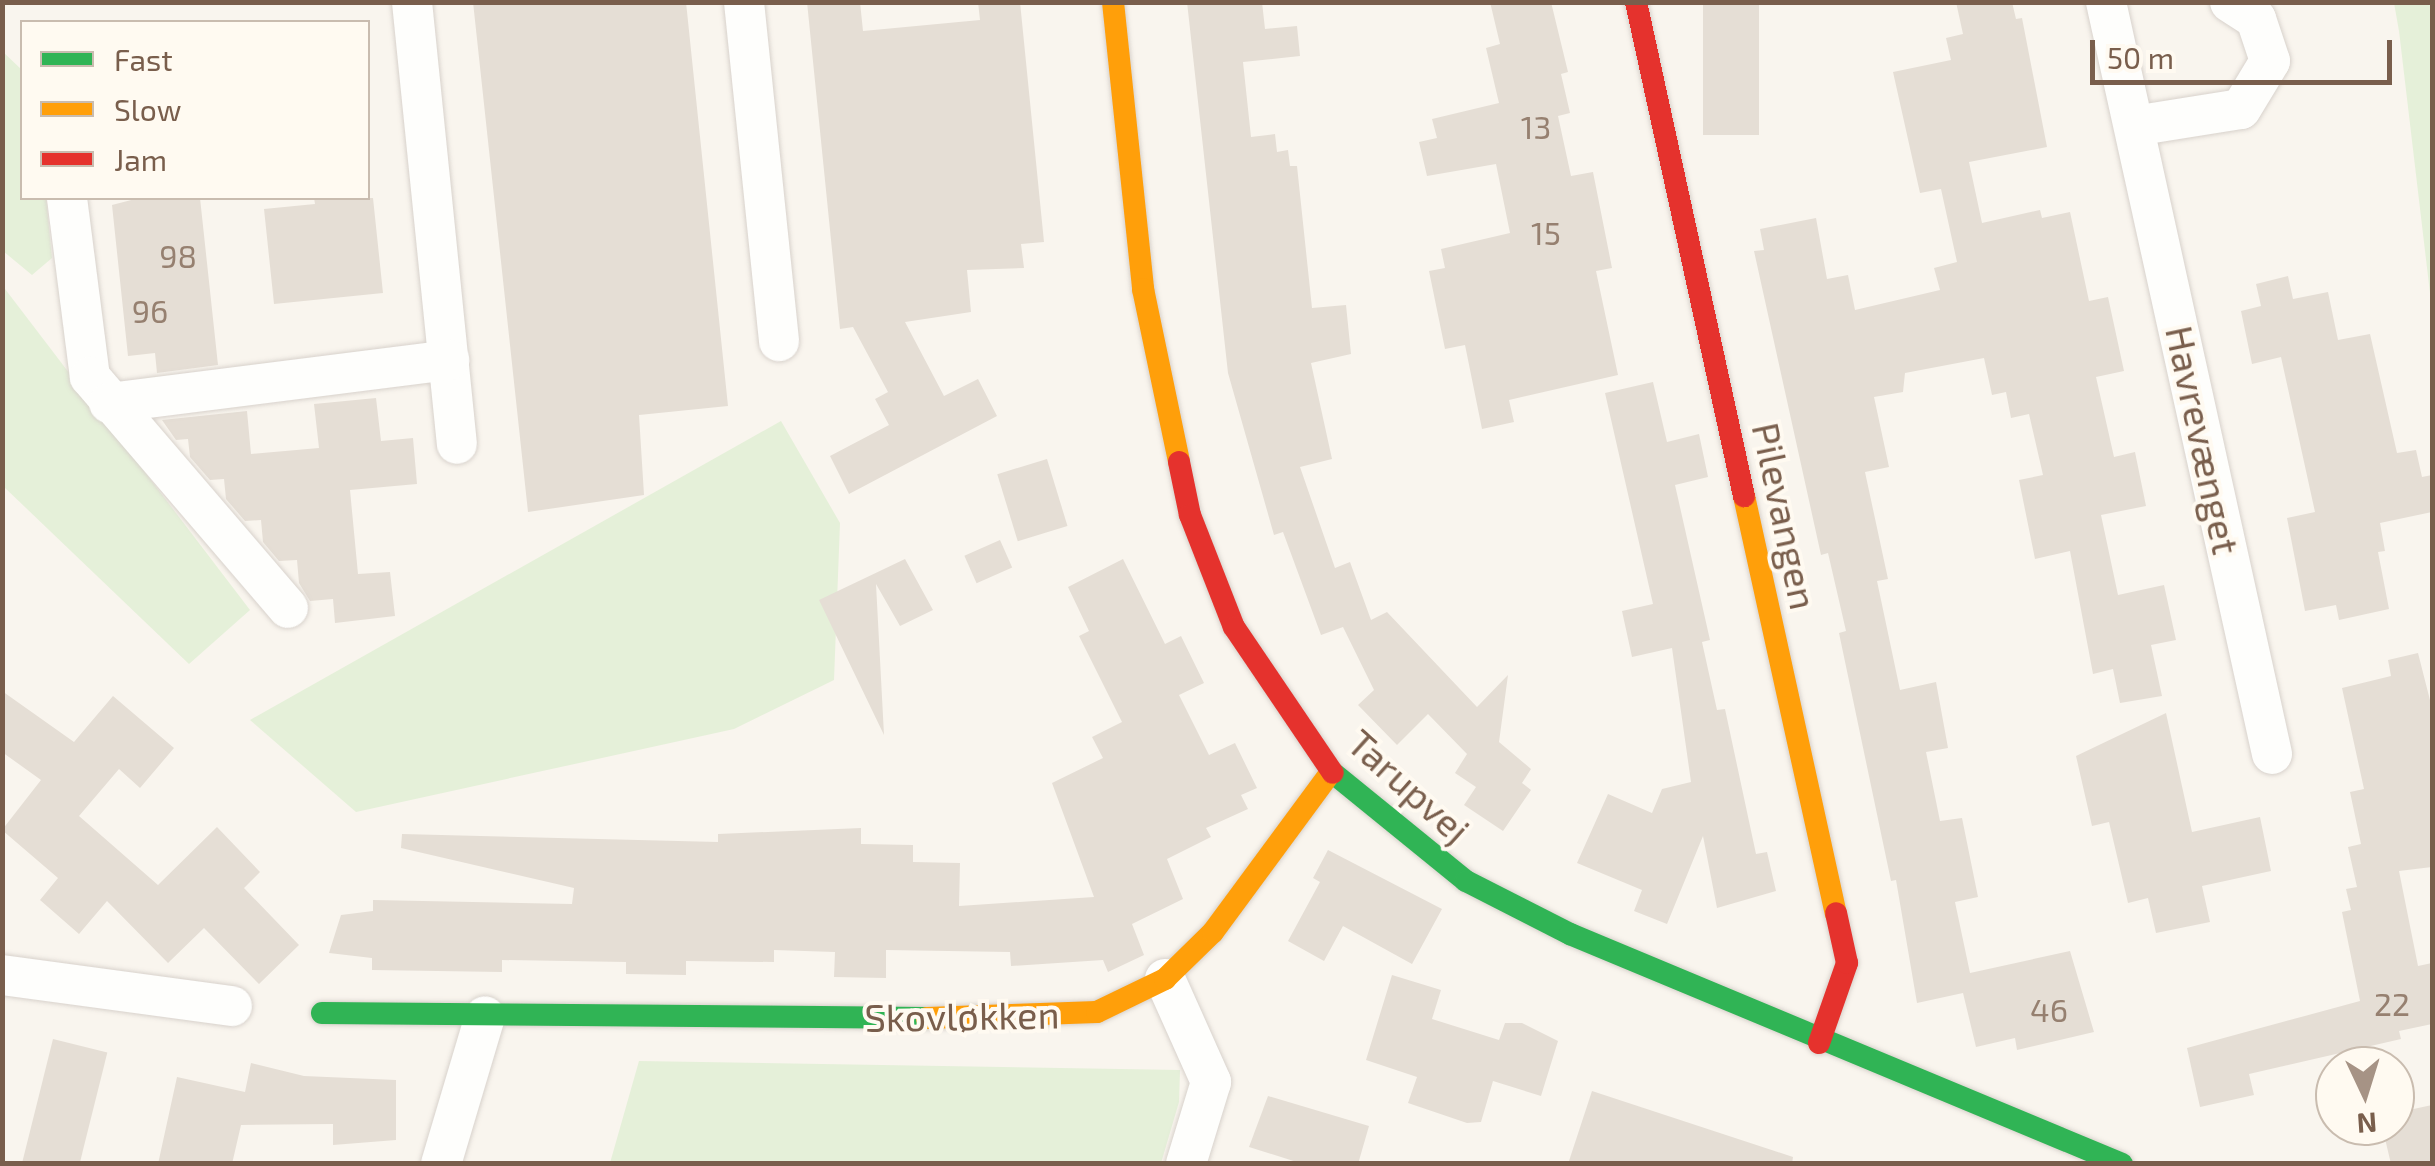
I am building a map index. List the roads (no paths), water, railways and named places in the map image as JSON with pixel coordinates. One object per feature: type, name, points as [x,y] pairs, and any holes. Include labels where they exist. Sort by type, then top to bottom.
[{"type":"street","points":[[412,2],[457,444]]},
{"type":"street","points":[[744,2],[779,341]]},
{"type":"street","name":"Tarupvej","points":[[1113,2],[1143,289],[1190,515],[1234,627],[1331,772],[1466,881],[2070,1154],[2122,1164]]},
{"type":"street","name":"Pilevangen","points":[[1636,2],[1847,963],[1820,1043]]},
{"type":"street","points":[[2134,126],[2241,109],[2270,62],[2256,19],[2230,2]]},
{"type":"street","name":"Havrevænget","points":[[2113,3],[2134,126],[2272,754]]},
{"type":"street","points":[[67,200],[79,324],[90,376],[109,403],[288,608]]},
{"type":"street","points":[[109,403],[449,360]]},
{"type":"street","name":"Skovløkken","points":[[322,1013],[1036,1019],[1097,1012],[1165,979],[1212,932],[1331,772]]},
{"type":"street","points":[[2,975],[232,1006]]},
{"type":"street","points":[[1165,979],[1211,1082],[1186,1164]]},
{"type":"street","points":[[441,1164],[485,1016]]}]
